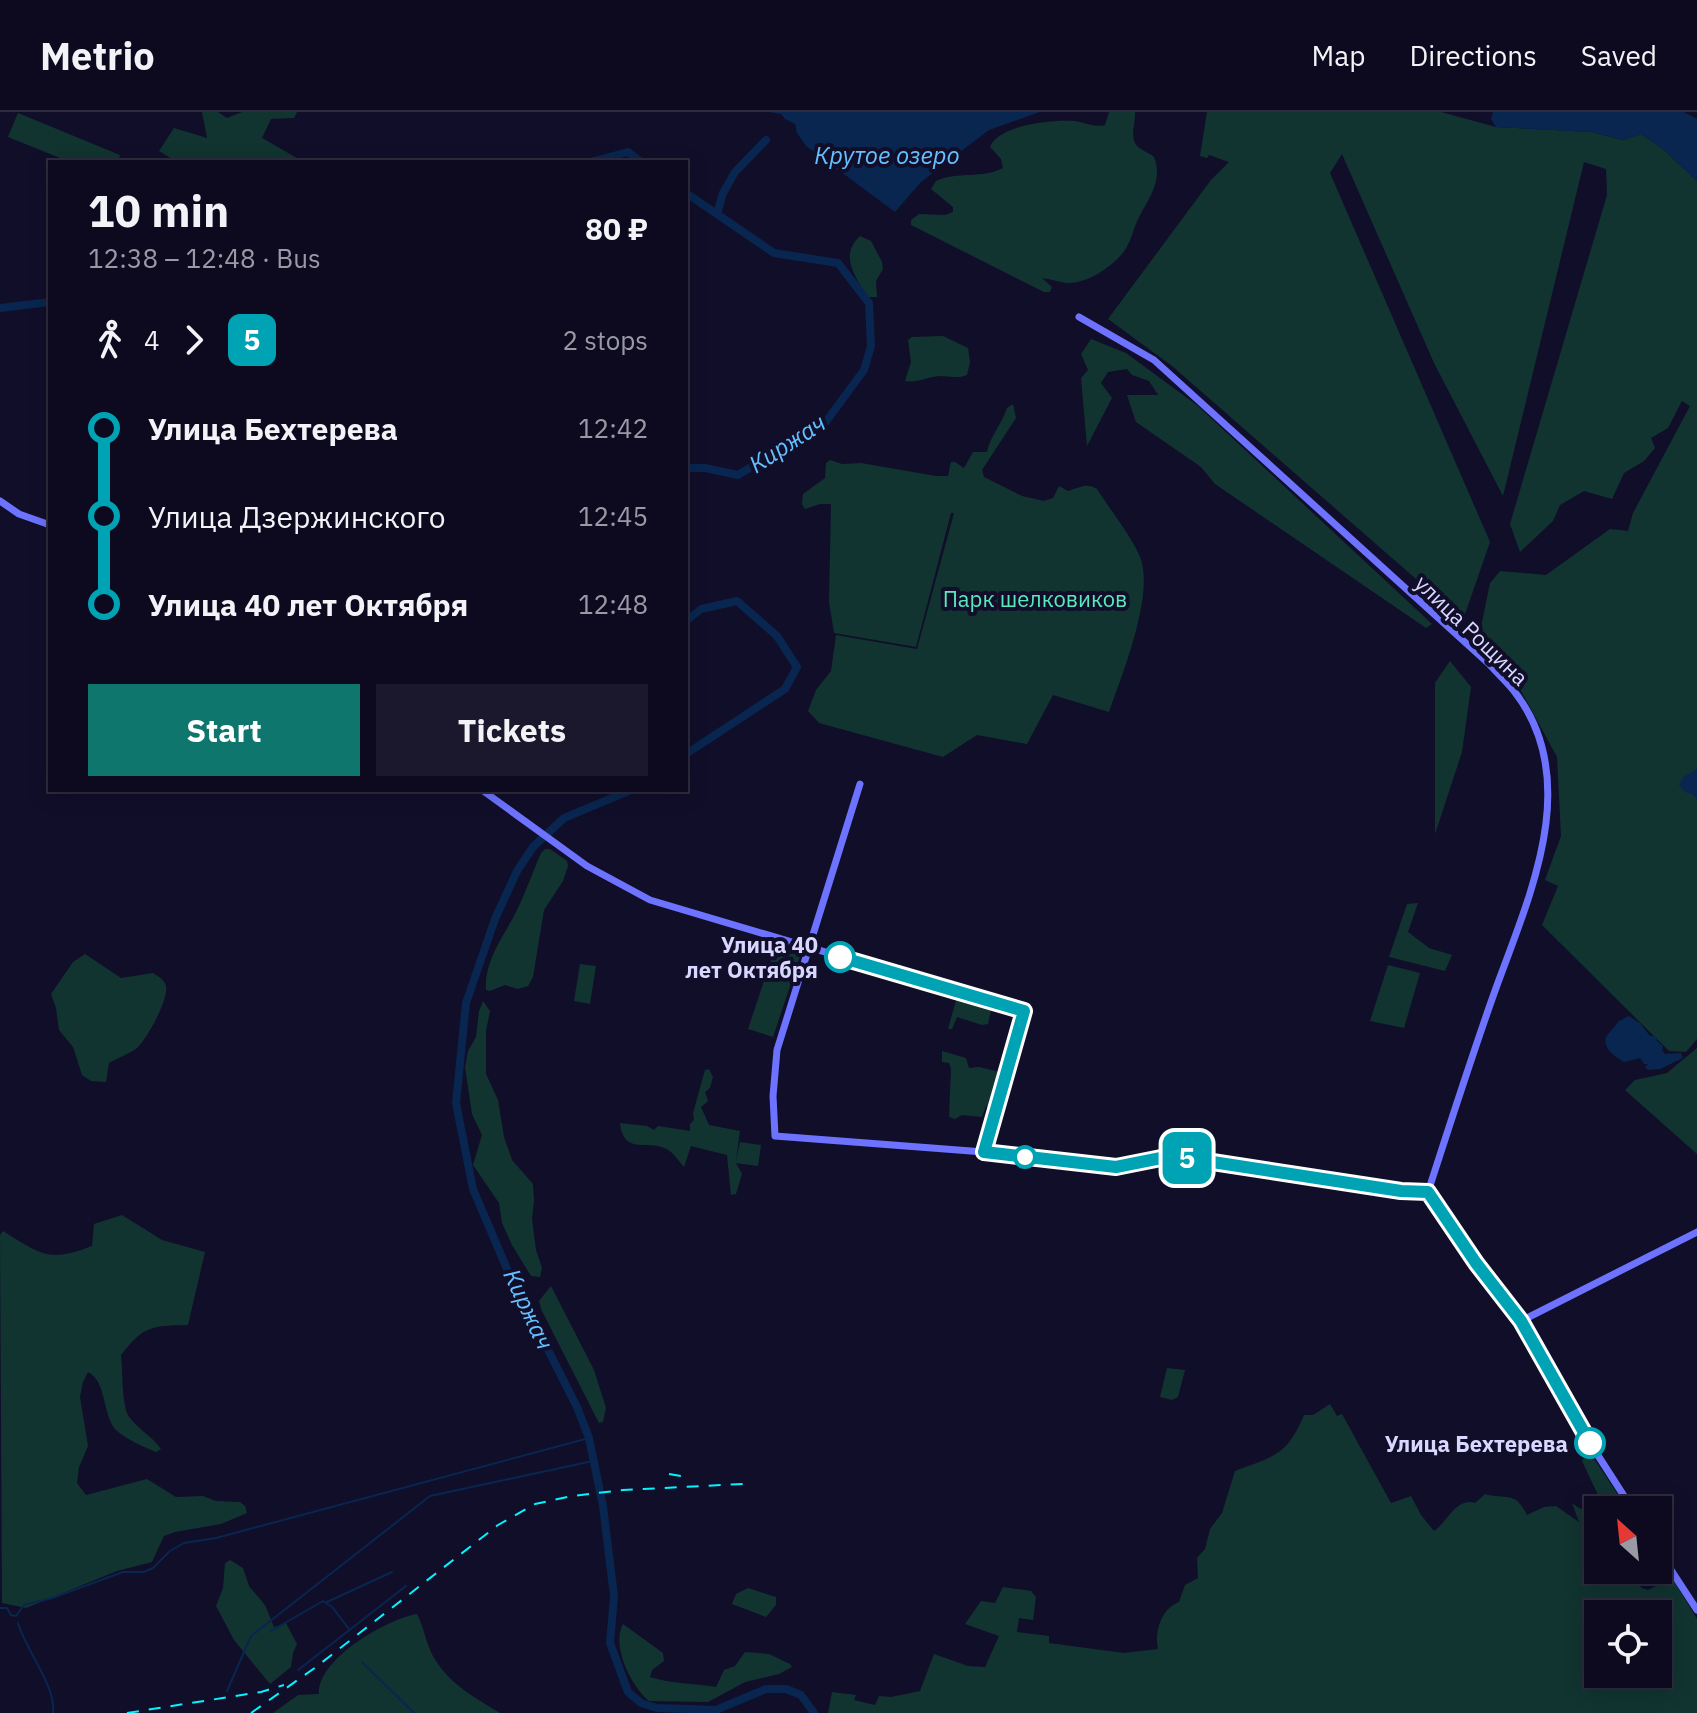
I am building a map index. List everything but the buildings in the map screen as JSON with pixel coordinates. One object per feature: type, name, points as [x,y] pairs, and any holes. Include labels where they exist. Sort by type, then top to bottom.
[{"type":"street","name":"улица Рощина","points":[[1079,317],[1154,360],[1178,381],[1489,664],[1515,692],[1529,716],[1545,766],[1547,803],[1543,849],[1535,882],[1428,1192]]},
{"type":"street","points":[[0,501],[19,514],[48,524]]},
{"type":"street","points":[[860,784],[777,1050],[773,1096],[775,1136],[984,1152],[1116,1167],[1180,1157],[1401,1191],[1428,1192],[1476,1263],[1521,1321],[1624,1496]]},
{"type":"street","points":[[485,792],[570,854],[610,880],[650,900],[1024,1011],[984,1152]]},
{"type":"street","points":[[1521,1321],[1697,1232]]},
{"type":"street","points":[[1672,1572],[1697,1610]]},
{"type":"green space","points":[[202,112],[218,112],[227,118],[242,112],[297,112],[294,118],[271,119],[262,138],[300,160],[174,160],[159,151],[174,128],[207,138]]},
{"type":"green space","points":[[1109,112],[1135,112],[1135,142],[1154,157],[1157,173],[1154,188],[1125,250],[1099,273],[1075,283],[1042,278],[1052,287],[1050,292],[1044,292],[911,225],[911,220],[919,214],[945,215],[953,212],[953,207],[931,189],[936,181],[1003,168],[1001,159],[990,147],[1004,133],[1053,121],[1101,126],[1105,125]]},
{"type":"green space","points":[[1207,112],[1441,112],[1496,127],[1591,132],[1623,140],[1641,134],[1663,149],[1697,181],[1697,1039],[1686,1052],[1669,1051],[1542,925],[1558,886],[1545,880],[1561,836],[1557,757],[1520,689],[1480,632],[1490,583],[1500,571],[1546,575],[1610,529],[1628,531],[1633,513],[1690,406],[1682,401],[1668,428],[1651,438],[1655,448],[1644,461],[1624,473],[1612,499],[1584,491],[1560,505],[1553,521],[1520,552],[1510,524],[1607,195],[1606,169],[1584,162],[1503,496],[1434,363],[1342,154],[1330,173],[1490,542],[1463,620],[1172,366],[1108,319],[1211,180],[1229,162],[1209,155],[1207,158],[1200,156]]},
{"type":"green space","points":[[18,113],[120,155],[119,160],[65,160],[8,137]]},
{"type":"green space","points":[[860,236],[871,241],[882,262],[883,269],[876,281],[877,297],[867,297],[852,267],[850,251]]},
{"type":"green space","points":[[943,336],[968,348],[970,362],[967,375],[905,381],[911,362],[908,340],[912,337]]},
{"type":"green space","points":[[1091,339],[1126,353],[1198,406],[1432,624],[1426,628],[1215,484],[1201,467],[1136,422],[1127,395],[1158,395],[1149,381],[1132,375],[1127,369],[1108,372],[1101,383],[1112,398],[1087,446],[1081,378],[1088,370],[1081,354]]},
{"type":"green space","name":"Парк шелковиков","points":[[1013,404],[1016,418],[982,470],[984,477],[1022,496],[1044,501],[1053,498],[1059,486],[1068,491],[1082,486],[1097,489],[1140,557],[1144,573],[1140,613],[1109,712],[1053,695],[1027,744],[977,735],[943,757],[819,723],[808,711],[816,690],[831,671],[836,635],[917,649],[954,513],[951,513],[916,647],[834,633],[829,602],[831,504],[805,509],[803,494],[825,478],[826,463],[830,460],[948,476],[951,462],[964,468],[973,452],[987,452],[1007,408]]},
{"type":"green space","points":[[1450,661],[1471,687],[1462,752],[1435,834],[1435,683]]},
{"type":"green space","points":[[545,849],[567,861],[568,866],[563,881],[544,910],[533,977],[528,986],[518,989],[505,985],[486,990],[494,952]]},
{"type":"green space","points":[[1418,903],[1408,932],[1429,948],[1452,955],[1445,971],[1389,957],[1407,904]]},
{"type":"green space","points":[[776,945],[801,953],[773,1037],[748,1029]]},
{"type":"green space","points":[[85,954],[121,978],[153,973],[166,986],[161,1009],[146,1036],[137,1048],[109,1063],[106,1082],[91,1081],[82,1075],[73,1047],[59,1030],[51,994],[73,962]]},
{"type":"green space","points":[[580,964],[596,966],[590,1004],[574,1001]]},
{"type":"green space","points":[[1388,965],[1420,973],[1404,1028],[1370,1021]]},
{"type":"green space","points":[[957,997],[989,1007],[988,1024],[957,1017],[952,1029],[948,1029]]},
{"type":"green space","points":[[483,1001],[490,1011],[486,1031],[486,1074],[498,1100],[504,1137],[512,1160],[533,1184],[532,1219],[542,1268],[540,1277],[531,1276],[512,1245],[502,1223],[499,1203],[473,1165],[482,1135],[472,1114],[465,1067],[468,1051],[476,1037]]},
{"type":"green space","points":[[1697,1048],[1697,1154],[1625,1090],[1635,1080],[1667,1073]]},
{"type":"green space","points":[[942,1051],[966,1058],[969,1068],[1000,1072],[991,1111],[986,1106],[982,1117],[949,1117],[951,1069],[949,1063],[942,1062]]},
{"type":"green space","points":[[709,1069],[713,1077],[710,1088],[705,1092],[708,1101],[701,1107],[709,1125],[740,1131],[736,1161],[740,1142],[761,1145],[758,1166],[736,1163],[742,1174],[736,1194],[731,1195],[727,1155],[691,1146],[684,1167],[664,1148],[633,1144],[627,1140],[620,1123],[647,1126],[654,1130],[658,1126],[690,1131],[705,1070]]},
{"type":"green space","points":[[122,1215],[162,1240],[205,1252],[188,1325],[150,1329],[136,1338],[121,1355],[127,1413],[161,1449],[156,1452],[151,1450],[116,1430],[108,1416],[102,1390],[88,1372],[80,1397],[88,1446],[79,1467],[77,1483],[86,1495],[147,1479],[176,1497],[203,1496],[216,1501],[240,1502],[247,1513],[221,1524],[164,1536],[152,1562],[117,1571],[26,1608],[2,1603],[0,1235],[3,1231],[45,1254],[65,1254],[92,1246],[94,1224]]},
{"type":"green space","points":[[551,1286],[594,1370],[606,1408],[603,1422],[599,1423],[542,1311],[539,1301]]},
{"type":"green space","points":[[1167,1368],[1185,1370],[1178,1397],[1172,1400],[1160,1397]]},
{"type":"green space","points":[[1330,1404],[1337,1416],[1342,1414],[1391,1503],[1411,1496],[1434,1531],[1457,1507],[1468,1502],[1475,1503],[1485,1494],[1514,1499],[1527,1515],[1544,1507],[1556,1506],[1579,1522],[1572,1503],[1584,1509],[1584,1584],[1638,1584],[1648,1590],[1660,1584],[1672,1584],[1672,1578],[1697,1619],[1697,1713],[828,1713],[832,1692],[856,1695],[854,1700],[875,1705],[879,1696],[891,1697],[920,1691],[934,1654],[968,1666],[985,1667],[999,1636],[965,1624],[981,1601],[995,1603],[1003,1587],[1031,1591],[1036,1597],[1033,1620],[1019,1618],[1017,1632],[1049,1636],[1049,1643],[1124,1653],[1158,1649],[1157,1635],[1164,1615],[1179,1602],[1185,1585],[1198,1578],[1197,1558],[1205,1549],[1210,1529],[1222,1513],[1235,1471],[1278,1453],[1292,1439],[1304,1415],[1313,1415]]},
{"type":"green space","points":[[1586,1456],[1595,1460],[1619,1496],[1599,1496],[1582,1461]]},
{"type":"green space","points":[[230,1560],[243,1568],[249,1586],[265,1605],[274,1627],[286,1623],[297,1644],[291,1667],[270,1684],[234,1640],[216,1606],[223,1588],[225,1563]]},
{"type":"green space","points":[[748,1588],[776,1597],[776,1605],[766,1617],[732,1604],[736,1594]]},
{"type":"green space","points":[[417,1614],[430,1650],[442,1670],[465,1691],[500,1713],[273,1713],[298,1695],[319,1694],[321,1681],[329,1667],[372,1632]]},
{"type":"green space","points":[[623,1624],[663,1653],[664,1661],[652,1670],[650,1677],[716,1687],[724,1670],[735,1666],[745,1652],[769,1654],[792,1667],[779,1674],[745,1682],[708,1702],[649,1701],[630,1676],[621,1654],[619,1643]]},
{"type":"water","name":"Крутое озеро","points":[[769,112],[1040,112],[989,130],[921,182],[895,212],[806,146],[795,124],[781,114]]},
{"type":"water","points":[[1493,112],[1684,112],[1697,119],[1697,181],[1663,149],[1641,134],[1623,140],[1591,132],[1496,127],[1491,119]]},
{"type":"water","points":[[1697,769],[1697,799],[1679,785],[1683,777]]},
{"type":"water","points":[[1629,1016],[1640,1023],[1650,1036],[1656,1036],[1665,1054],[1681,1053],[1683,1058],[1660,1069],[1648,1070],[1645,1067],[1648,1064],[1640,1058],[1624,1062],[1614,1055],[1606,1046],[1606,1037],[1619,1021]]},
{"type":"waterway","points":[[717,214],[723,193],[735,172],[766,140]]},
{"type":"waterway","name":"Киржач","points":[[598,160],[628,152],[638,160]]},
{"type":"waterway","name":"Киржач","points":[[688,194],[774,253],[838,263],[869,303],[871,346],[864,370],[825,423],[738,475],[688,468]]},
{"type":"waterway","name":"Киржач","points":[[0,308],[48,302]]},
{"type":"waterway","name":"Киржач","points":[[688,619],[701,609],[737,601],[777,636],[797,667],[785,689],[688,753]]},
{"type":"waterway","name":"Киржач","points":[[626,792],[564,818],[533,847],[517,871],[495,919],[466,1003],[456,1103],[473,1189],[507,1269],[577,1407],[589,1438],[603,1506],[614,1596],[610,1643],[628,1692],[641,1703],[657,1708],[716,1710],[766,1689],[786,1689],[801,1695],[814,1713]]},
{"type":"waterway","points":[[0,1608],[7,1608],[11,1615],[16,1616],[24,1605],[123,1572],[144,1572],[184,1543],[216,1538],[589,1438]]},
{"type":"waterway","points":[[227,1691],[251,1636],[430,1496],[593,1461]]},
{"type":"waterway","points":[[327,1602],[392,1572]]},
{"type":"waterway","points":[[298,1670],[406,1586]]},
{"type":"waterway","points":[[271,1631],[323,1601],[332,1607],[349,1629]]},
{"type":"waterway","points":[[18,1623],[50,1691],[53,1713]]},
{"type":"waterway","points":[[362,1662],[414,1713]]},
{"type":"railway","points":[[669,1474],[681,1476]]},
{"type":"railway","points":[[251,1713],[316,1667],[498,1525],[535,1504],[623,1490],[743,1484]]},
{"type":"railway","points":[[127,1713],[261,1692],[284,1685]]},
{"type":"bus line","name":"5","points":[[840,957],[1024,1011],[984,1152],[1116,1167],[1180,1157],[1401,1191],[1428,1192],[1476,1263],[1521,1321],[1590,1443]]},
{"type":"place","name":"Улица 40 лет Октября","points":[[840,957]]},
{"type":"place","name":"Улица Бехтерева","points":[[1590,1443]]}]
